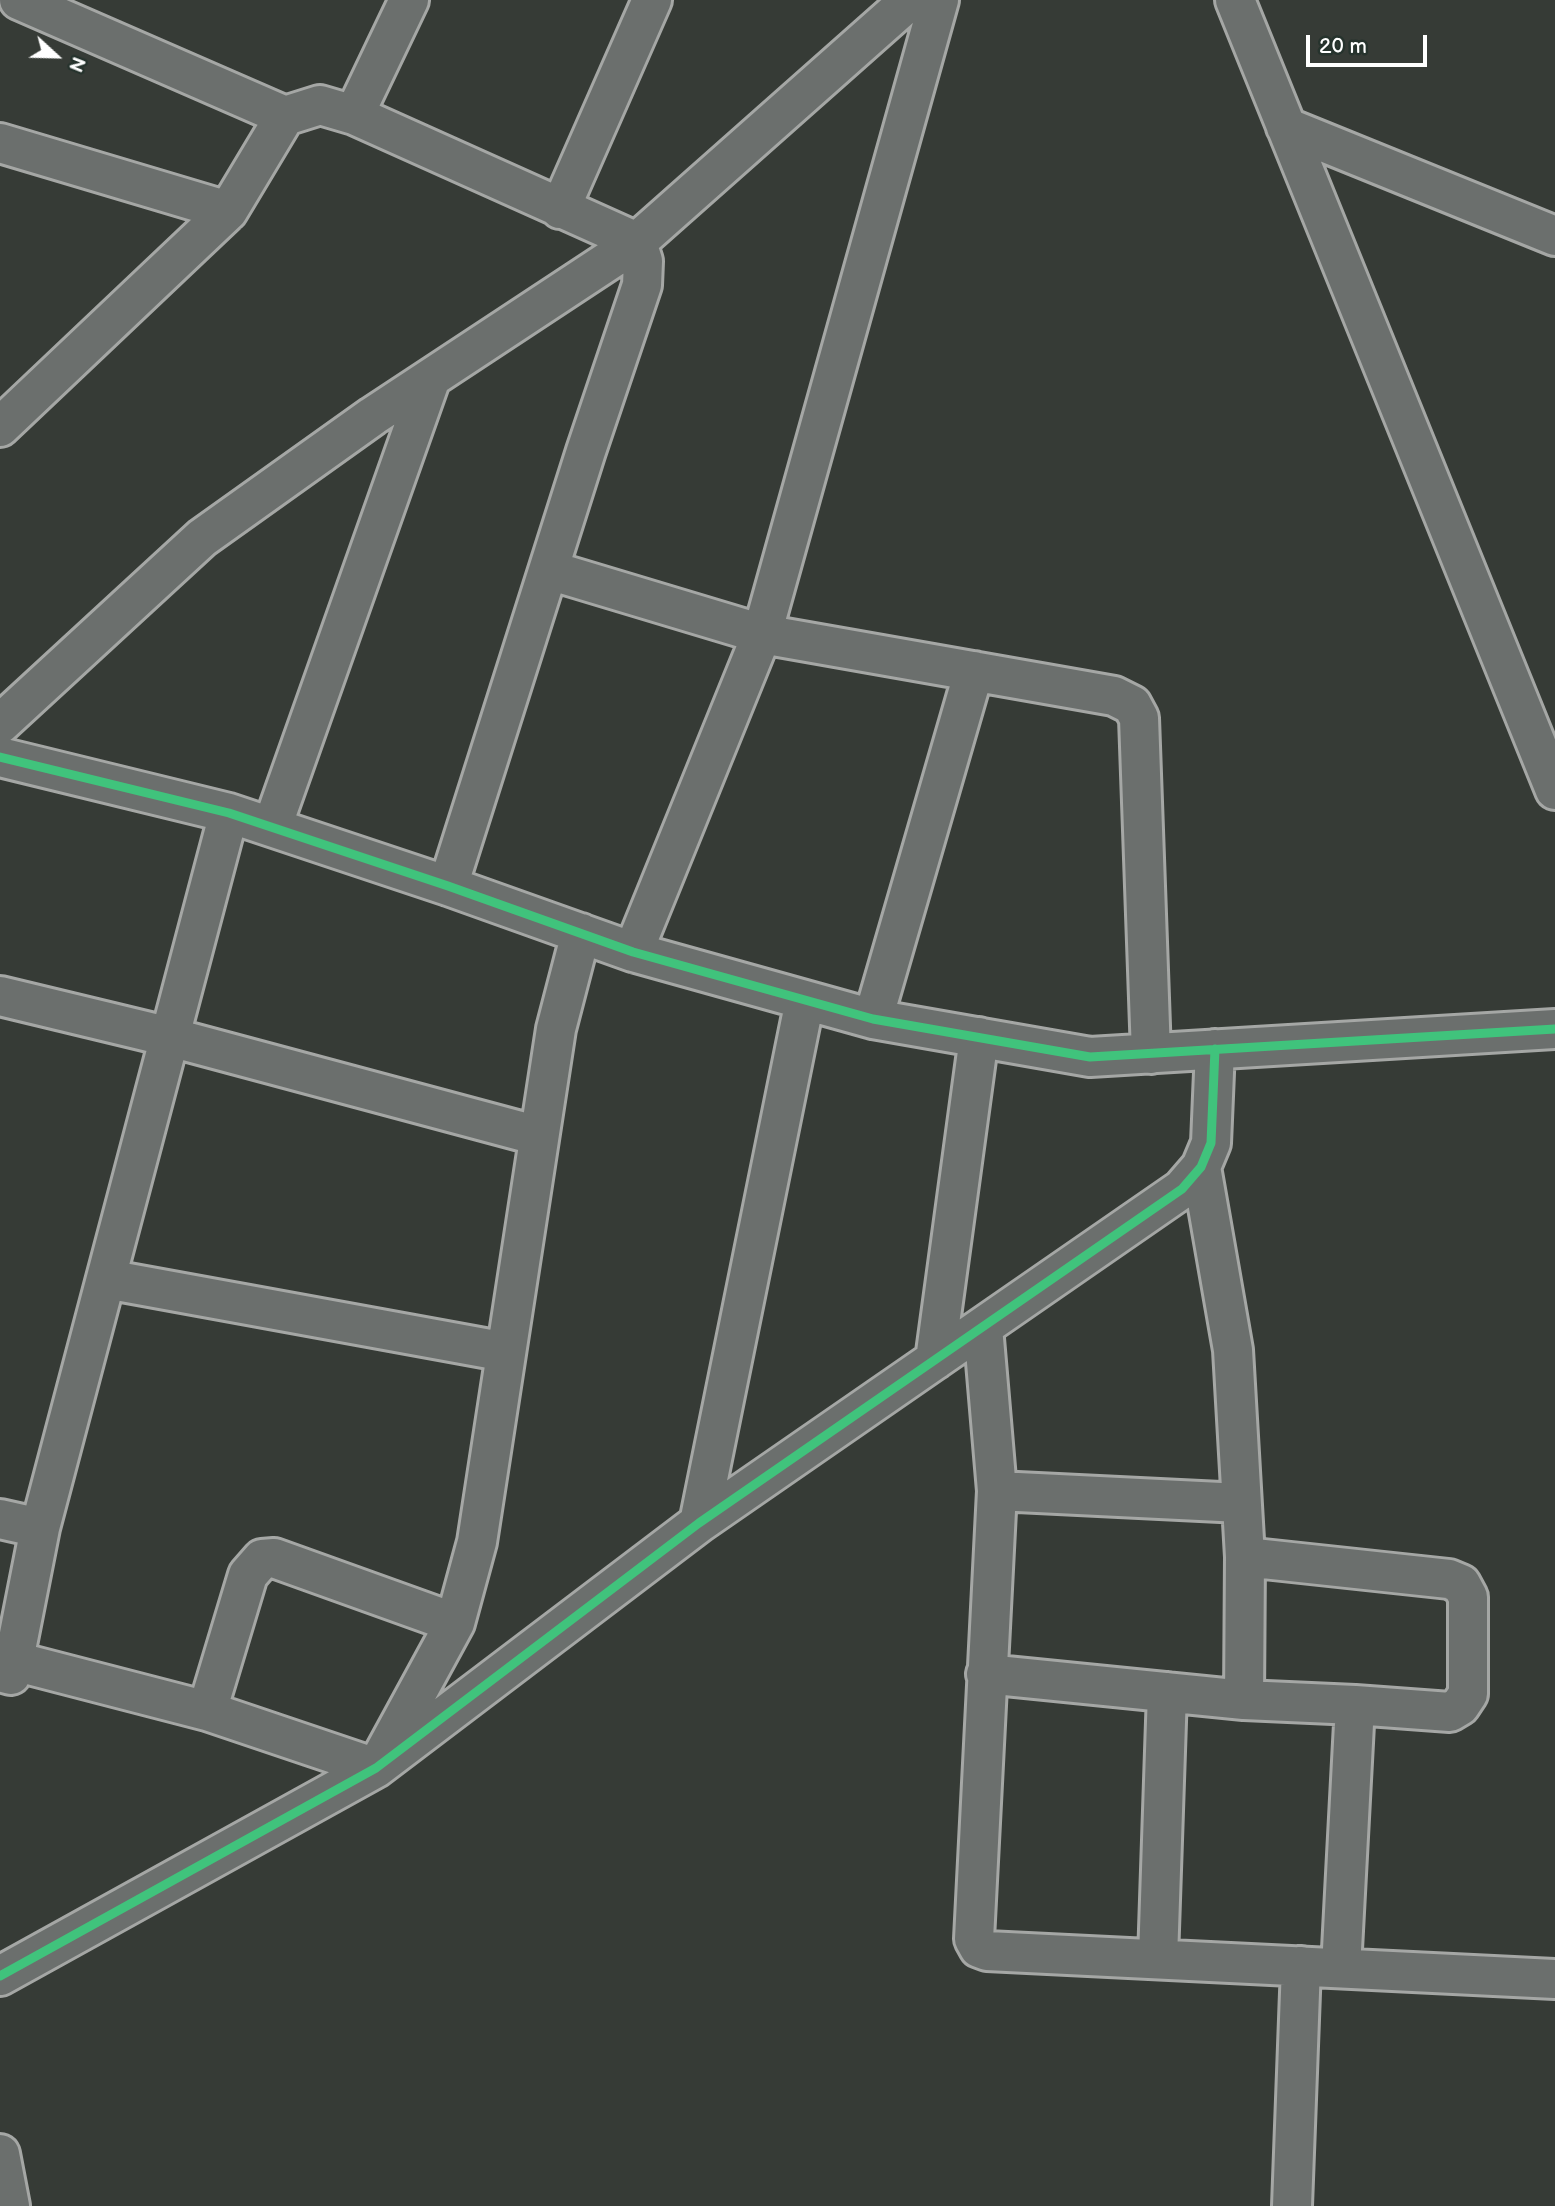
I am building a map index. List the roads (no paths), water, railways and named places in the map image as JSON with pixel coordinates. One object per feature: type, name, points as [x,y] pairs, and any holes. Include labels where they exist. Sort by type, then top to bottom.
[{"type":"street","points":[[19,0],[285,116],[320,105],[354,116],[637,242],[643,261],[642,285],[586,451],[448,886]]},
{"type":"street","points":[[354,116],[409,0]]},
{"type":"street","points":[[560,209],[652,0]]},
{"type":"street","points":[[0,724],[202,538],[373,416],[637,242],[910,0]]},
{"type":"street","points":[[633,952],[762,634],[939,0]]},
{"type":"street","points":[[1235,0],[1544,740],[1555,790]]},
{"type":"street","points":[[0,426],[228,211],[285,116]]},
{"type":"street","points":[[1286,127],[1555,236]]},
{"type":"street","points":[[0,143],[228,211]]},
{"type":"street","points":[[272,827],[431,378]]},
{"type":"street","points":[[549,570],[762,634],[1114,696],[1132,705],[1139,718],[1151,1054]]},
{"type":"street","points":[[873,1019],[974,671]]},
{"type":"street","points":[[0,757],[229,813],[448,886],[633,952],[873,1019],[1090,1057],[1555,1029]]},
{"type":"street","points":[[229,813],[40,1528],[7,1667],[207,1711],[376,1768]]},
{"type":"street","points":[[376,1768],[455,1623],[477,1542],[556,1028],[581,933]]},
{"type":"street","points":[[0,996],[170,1037],[539,1136]]},
{"type":"street","points":[[699,1523],[805,1000]]},
{"type":"street","points":[[935,1360],[979,1037]]},
{"type":"street","points":[[0,1976],[376,1768],[699,1523],[1182,1189],[1200,1167],[1211,1143],[1215,1049]]},
{"type":"street","points":[[1200,1167],[1233,1350],[1245,1558],[1244,1700]]},
{"type":"street","points":[[106,1279],[506,1352]]},
{"type":"street","points":[[983,1326],[997,1491],[974,1939],[979,1948],[988,1951],[1555,1979]]},
{"type":"street","points":[[997,1491],[1241,1503]]},
{"type":"street","points":[[0,1519],[40,1528]]},
{"type":"street","points":[[207,1711],[248,1574],[262,1559],[274,1558],[455,1623]]},
{"type":"street","points":[[986,1674],[1244,1700],[1450,1712],[1460,1706],[1468,1693],[1468,1597],[1461,1584],[1449,1579],[1245,1558]]},
{"type":"street","points":[[1158,1959],[1167,1692]]},
{"type":"street","points":[[1341,1968],[1355,1705]]},
{"type":"street","points":[[1292,2206],[1301,1966]]},
{"type":"street","points":[[0,2154],[10,2206]]}]
